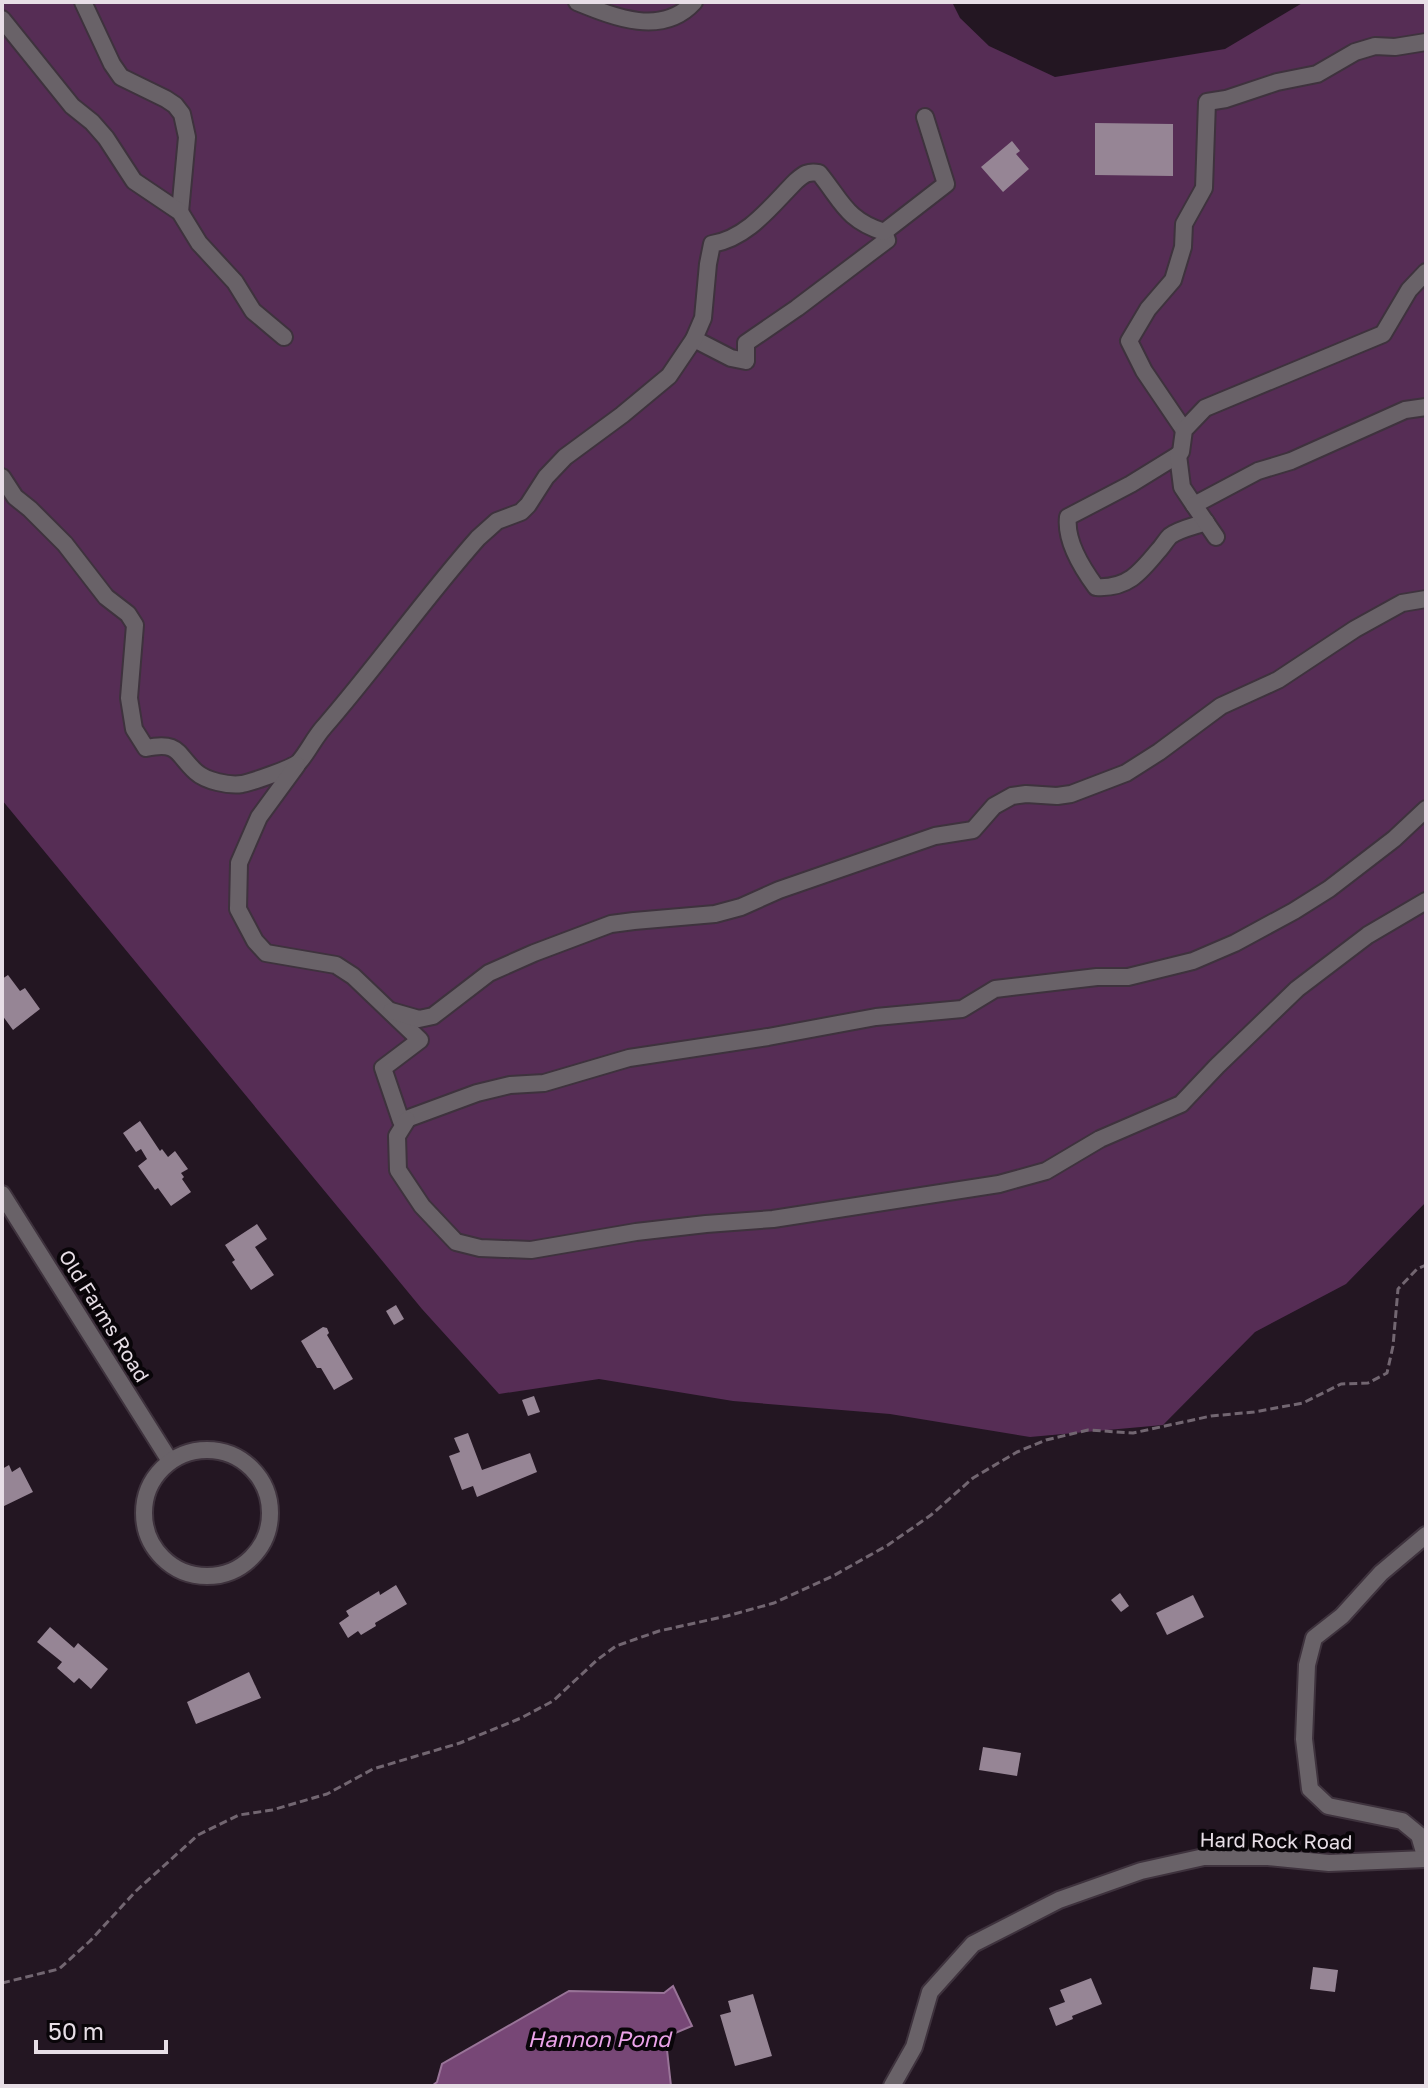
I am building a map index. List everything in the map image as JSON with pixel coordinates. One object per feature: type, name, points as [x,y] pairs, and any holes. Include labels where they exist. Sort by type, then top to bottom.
[{"type":"street","points":[[83,2],[121,77],[166,99],[182,114],[187,137],[180,212]]},
{"type":"street","points":[[577,2],[641,23],[666,18],[687,9],[694,2]]},
{"type":"street","points":[[2,19],[72,106],[106,138],[134,181],[180,212],[199,243],[235,282],[253,311],[284,337]]},
{"type":"street","points":[[1184,430],[1144,371],[1129,341],[1148,309],[1173,280],[1183,247],[1184,224],[1204,188],[1207,102],[1317,74],[1355,52],[1375,46],[1395,47],[1426,42]]},
{"type":"street","points":[[884,232],[946,184],[925,117]]},
{"type":"street","points":[[694,339],[731,358],[746,361],[746,343],[887,240],[884,232],[862,224],[852,216],[819,173],[811,171],[744,233],[727,242],[712,244],[703,318],[694,339],[669,376],[565,457],[521,512],[497,521],[478,538],[321,730],[259,817],[239,863],[238,909],[255,941],[266,953],[336,965],[353,976],[420,1040],[383,1068],[401,1121],[477,1093],[510,1085],[544,1083],[629,1058],[876,1017],[962,1009],[995,989],[1097,977],[1128,977],[1193,961],[1235,943],[1329,889],[1426,809]]},
{"type":"street","points":[[1206,522],[1171,536],[1146,567],[1121,585],[1109,588],[1096,587],[1084,571],[1067,529],[1068,517],[1178,455],[1184,430],[1205,408],[1383,334],[1409,290],[1426,272]]},
{"type":"street","points":[[1194,505],[1258,471],[1291,461],[1405,410],[1426,407]]},
{"type":"street","points":[[1178,455],[1182,487],[1216,537]]},
{"type":"street","points":[[2,477],[15,497],[65,544],[106,597],[128,614],[135,625],[129,698],[134,729],[146,748],[159,745],[178,750],[197,773],[232,784],[253,781],[297,765]]},
{"type":"street","points":[[390,1011],[419,1019],[433,1016],[489,973],[611,924],[715,914],[741,907],[779,890],[935,836],[973,830],[994,806],[1012,796],[1071,794],[1126,773],[1221,706],[1278,680],[1355,629],[1402,603],[1426,599]]},
{"type":"street","points":[[407,1120],[397,1136],[398,1170],[422,1206],[456,1242],[480,1248],[531,1250],[650,1231],[773,1219],[999,1184],[1046,1171],[1100,1139],[1181,1104],[1297,989],[1368,935],[1426,901]]},
{"type":"street","name":"Old Farms Road","points":[[2,1194],[170,1461]]},
{"type":"street","points":[[199,1450],[215,1450],[244,1462],[261,1482],[267,1493],[270,1513],[266,1534],[257,1551],[242,1565],[223,1574],[203,1576],[184,1572],[166,1561],[153,1546],[145,1527],[144,1507],[148,1489],[170,1461],[199,1450]]},
{"type":"street","points":[[1426,1535],[1381,1573],[1342,1616],[1314,1638],[1307,1665],[1304,1739],[1310,1789],[1328,1806],[1402,1821],[1419,1835],[1426,1859]]},
{"type":"street","name":"Hard Rock Road","points":[[892,2086],[914,2047],[930,1992],[973,1944],[1059,1900],[1141,1871],[1204,1857],[1268,1857],[1329,1863],[1426,1859]]},
{"type":"path","points":[[2,1983],[59,1969],[136,1891],[198,1835],[239,1815],[272,1810],[327,1794],[373,1769],[460,1743],[521,1718],[553,1701],[616,1646],[659,1631],[774,1603],[833,1576],[888,1545],[931,1515],[973,1478],[1017,1452],[1046,1440],[1088,1430],[1133,1433],[1211,1416],[1303,1403],[1341,1384],[1368,1383],[1387,1373],[1393,1346],[1398,1289],[1417,1269],[1426,1265]]},
{"type":"shaded area","points":[[2,2],[952,2],[960,18],[989,46],[1055,77],[1225,49],[1304,2],[1426,2],[1426,1202],[1346,1284],[1255,1332],[1163,1425],[1030,1437],[890,1414],[733,1401],[599,1379],[499,1394],[422,1309],[2,800]]},
{"type":"water","name":"Hannon Pond","points":[[673,1986],[692,2026],[668,2036],[666,2041],[671,2086],[432,2086],[437,2082],[442,2064],[569,1991],[664,1993]]},
{"type":"building","points":[[1095,123],[1173,124],[1173,176],[1095,175]]},
{"type":"building","points":[[1012,141],[1020,151],[1016,154],[1029,169],[1003,192],[981,167]]},
{"type":"building","points":[[8,975],[20,991],[25,988],[40,1009],[13,1030],[2,1015],[2,979]]},
{"type":"building","points":[[140,1121],[160,1151],[162,1149],[168,1157],[175,1151],[188,1169],[181,1173],[191,1192],[171,1206],[138,1166],[147,1159],[141,1149],[136,1152],[123,1133]]},
{"type":"building","points":[[257,1224],[267,1239],[255,1247],[274,1275],[251,1290],[232,1262],[235,1260],[225,1245]]},
{"type":"building","points":[[396,1305],[404,1319],[394,1325],[386,1311]]},
{"type":"building","points":[[323,1327],[327,1328],[327,1335],[353,1379],[334,1390],[301,1341]]},
{"type":"building","points":[[534,1396],[540,1412],[528,1416],[522,1400]]},
{"type":"building","points":[[468,1433],[482,1470],[530,1453],[537,1472],[477,1497],[473,1486],[462,1490],[449,1456],[460,1452],[454,1438]]},
{"type":"building","points":[[9,1465],[12,1472],[20,1467],[33,1492],[2,1507],[2,1469]]},
{"type":"building","points":[[396,1585],[407,1604],[361,1635],[358,1631],[348,1638],[339,1623],[349,1616],[346,1611],[379,1591],[380,1595]]},
{"type":"building","points":[[1120,1593],[1129,1606],[1121,1612],[1111,1600]]},
{"type":"building","points":[[1193,1595],[1204,1617],[1167,1635],[1156,1613]]},
{"type":"building","points":[[50,1627],[74,1648],[78,1643],[108,1669],[91,1689],[79,1678],[74,1683],[57,1668],[62,1662],[37,1642]]},
{"type":"building","points":[[249,1672],[261,1698],[196,1724],[187,1702]]},
{"type":"building","points":[[983,1747],[1021,1753],[1017,1776],[979,1770]]},
{"type":"building","points":[[1313,1967],[1338,1970],[1335,1992],[1310,1989]]},
{"type":"building","points":[[1091,1978],[1102,2004],[1056,2026],[1049,2008],[1065,2002],[1060,1990]]},
{"type":"building","points":[[753,1994],[772,2056],[735,2066],[720,2015],[731,2012],[728,2001]]}]
